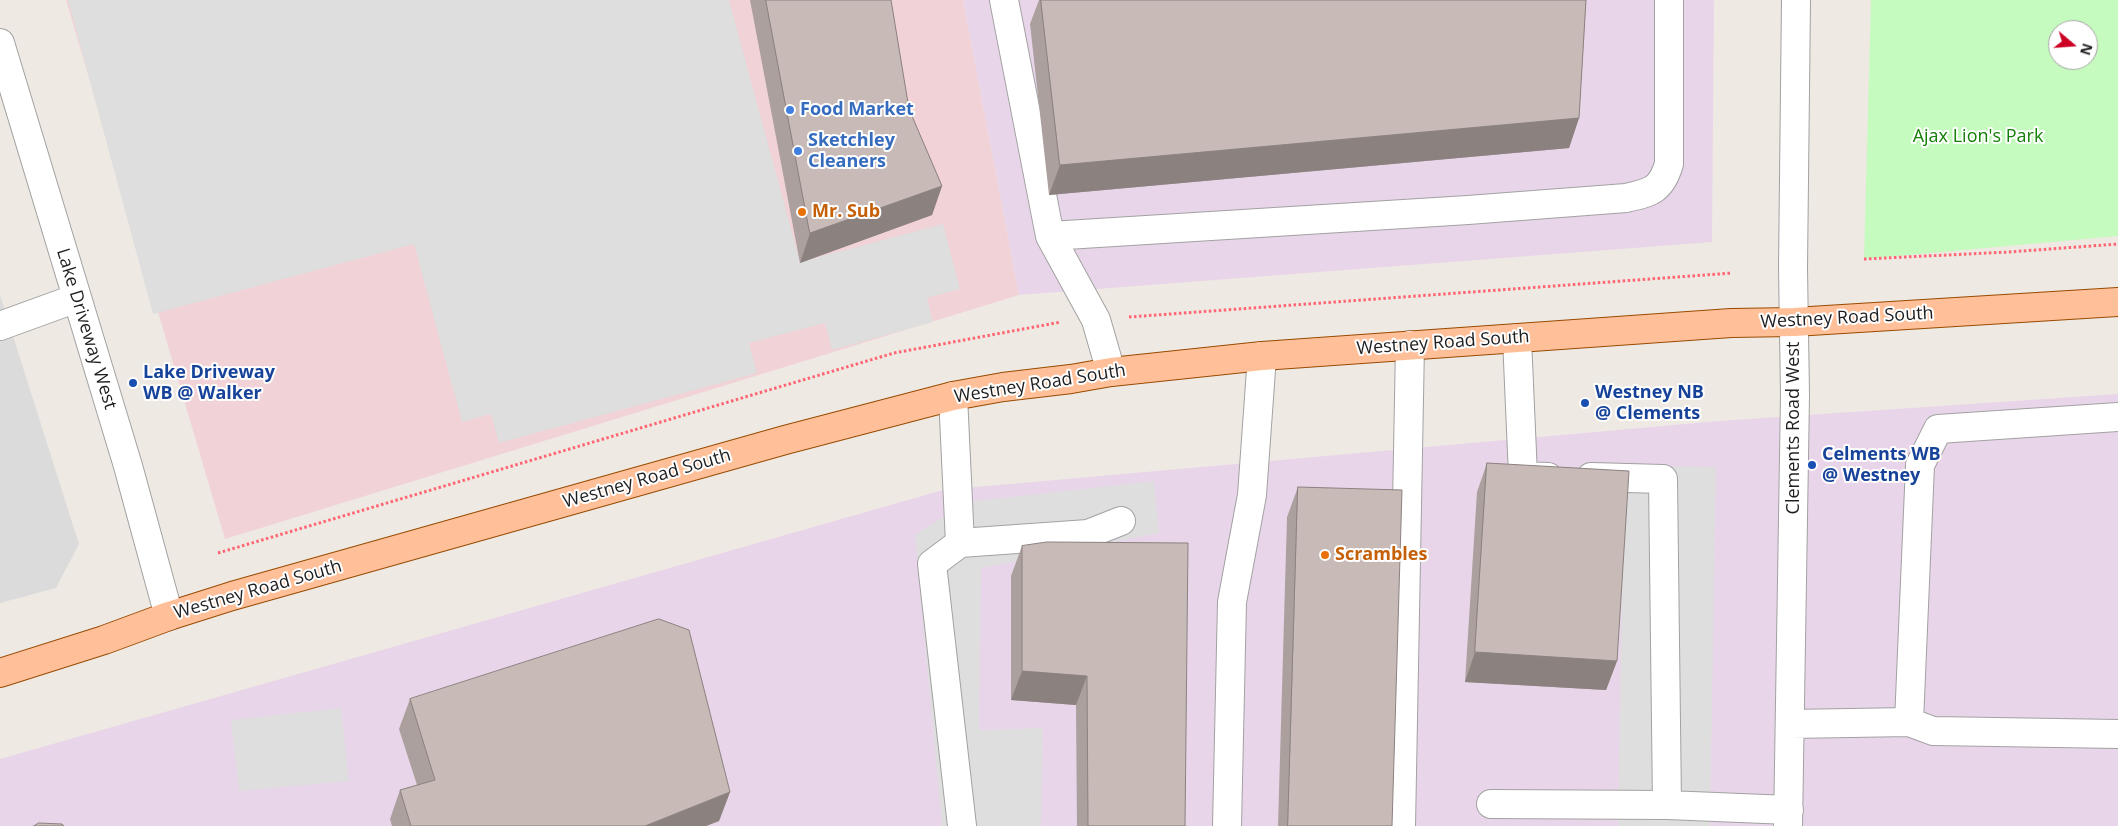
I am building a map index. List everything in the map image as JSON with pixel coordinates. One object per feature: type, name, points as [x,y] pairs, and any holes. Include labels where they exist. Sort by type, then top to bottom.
[{"type":"main road","name":"Westney Road South","points":[[0,673],[241,593],[775,442],[953,396],[1111,372],[1262,356],[1731,323],[1794,322],[2118,302]]},
{"type":"street","points":[[1004,0],[1050,236],[1096,320],[1111,372]]},
{"type":"street","points":[[1050,236],[1468,210],[1626,198],[1648,193],[1664,180],[1669,164],[1669,0]]},
{"type":"street","name":"Clements Road West","points":[[1789,818],[1796,0]]},
{"type":"street","name":"Lake Driveway West","points":[[0,43],[128,466],[169,616]]},
{"type":"street","points":[[0,326],[77,298]]},
{"type":"street","points":[[1517,338],[1523,476],[1662,479],[1666,805]]},
{"type":"street","points":[[1400,826],[1410,345]]},
{"type":"street","points":[[1226,826],[1232,602],[1252,495],[1262,356]]},
{"type":"street","points":[[953,396],[960,544]]},
{"type":"street","points":[[1909,722],[1920,465],[1938,428],[2118,417]]},
{"type":"street","points":[[962,826],[932,564],[960,544],[1088,534],[1121,521]]},
{"type":"street","points":[[1791,724],[1909,722],[1933,731],[2118,734]]},
{"type":"street","points":[[1490,804],[1666,805],[1789,818]]},
{"type":"path","points":[[1864,258],[2009,252],[2118,244]]},
{"type":"shaded area","points":[[66,0],[963,0],[1019,295],[225,539]]},
{"type":"shaded area","points":[[68,0],[729,0],[800,262],[943,224],[960,289],[927,298],[933,322],[832,350],[825,323],[749,343],[757,373],[499,443],[491,414],[462,422],[414,244],[153,314]]},
{"type":"shaded area","points":[[963,0],[1714,0],[1712,242],[1019,295]]},
{"type":"shaded area","points":[[0,295],[79,544],[56,588],[0,603]]},
{"type":"shaded area","points":[[2118,394],[2118,826],[0,826],[0,759],[943,490],[1719,421]]},
{"type":"shaded area","points":[[1624,466],[1716,467],[1710,826],[1618,826]]},
{"type":"shaded area","points":[[1154,481],[1159,533],[981,568],[979,730],[1043,728],[1041,826],[942,826],[915,535],[966,502]]},
{"type":"shaded area","points":[[341,708],[349,781],[239,791],[231,720]]},
{"type":"green space","name":"Ajax Lion's Park","points":[[1871,0],[2118,0],[2118,236],[1864,259]]},
{"type":"building","points":[[766,0],[891,0],[909,109],[942,186],[810,233]]},
{"type":"building","points":[[1041,0],[1586,0],[1579,118],[1060,165]]},
{"type":"building","points":[[1487,463],[1629,471],[1617,661],[1475,652]]},
{"type":"building","points":[[1298,487],[1402,490],[1392,826],[1288,826]]},
{"type":"building","points":[[1047,542],[1188,543],[1185,826],[1088,826],[1087,676],[1022,671],[1022,546]]},
{"type":"building","points":[[659,619],[689,630],[730,792],[645,826],[411,826],[400,790],[435,780],[410,699]]},
{"type":"building","points":[[39,823],[62,824],[64,826],[34,826]]},
{"type":"place","name":"Food Market","points":[[790,110]]},
{"type":"place","name":"Sketchley Cleaners","points":[[798,151]]},
{"type":"place","name":"Mr. Sub","points":[[802,212]]},
{"type":"place","name":"Lake Driveway WB @ Walker","points":[[133,383]]},
{"type":"place","name":"Westney NB @ Clements","points":[[1585,403]]},
{"type":"place","name":"Celments WB @ Westney","points":[[1812,465]]},
{"type":"place","name":"Scrambles","points":[[1325,555]]}]
